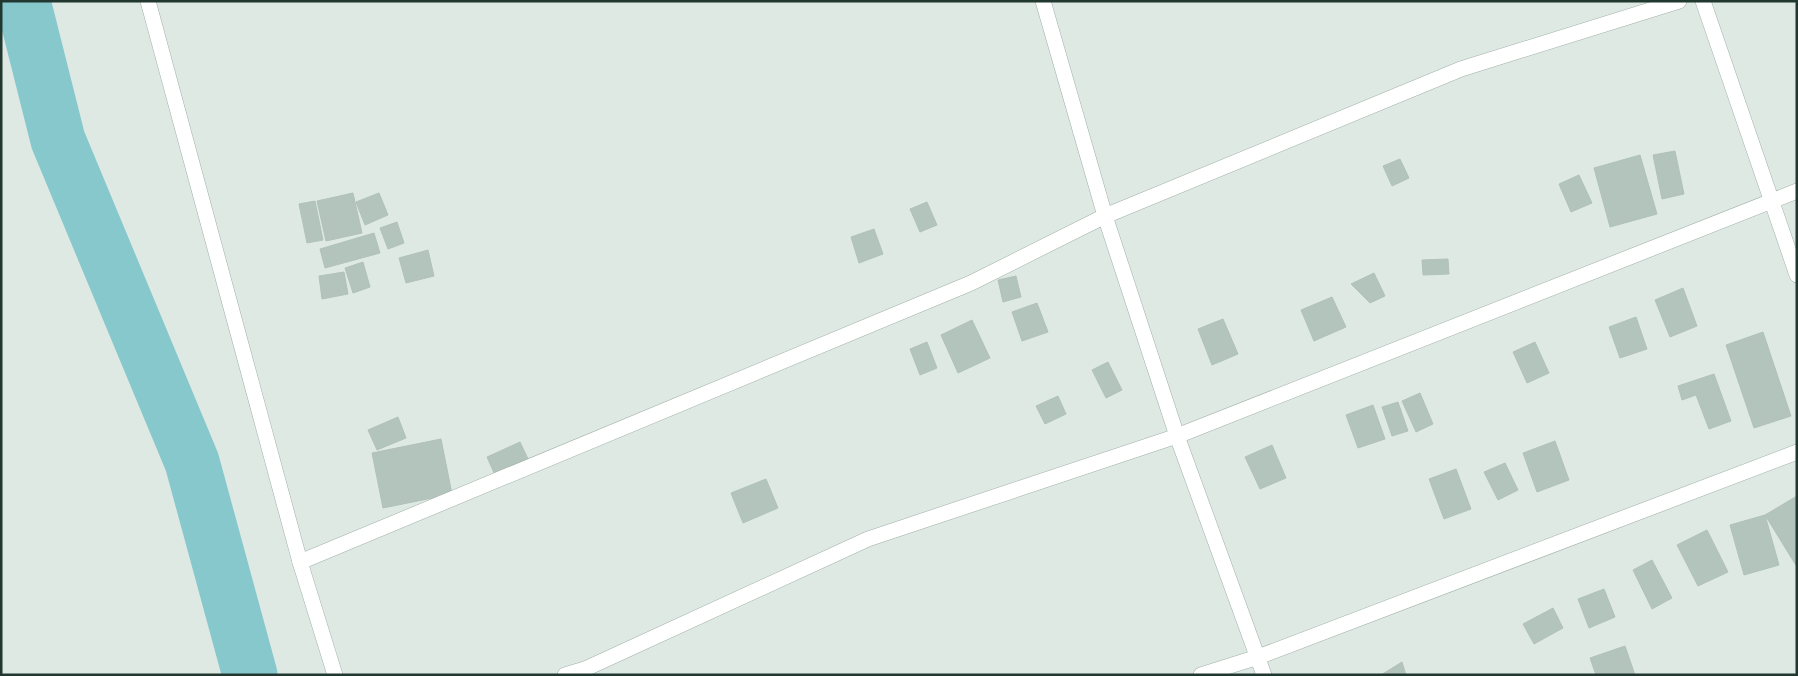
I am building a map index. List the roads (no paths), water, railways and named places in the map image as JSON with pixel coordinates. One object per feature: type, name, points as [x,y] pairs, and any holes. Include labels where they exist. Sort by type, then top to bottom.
[{"type":"street","points":[[148,1],[300,562],[335,675]]},
{"type":"street","points":[[1043,1],[1105,216],[1177,436],[1264,675]]},
{"type":"street","points":[[300,562],[971,283],[1105,216],[1461,69],[1679,1]]},
{"type":"street","points":[[1703,1],[1797,275]]},
{"type":"street","points":[[565,675],[585,669],[868,539],[1177,436],[1797,191]]},
{"type":"street","points":[[1201,675],[1258,657],[1797,452]]},
{"type":"waterway","points":[[23,1],[58,140],[192,462],[250,675]]}]
